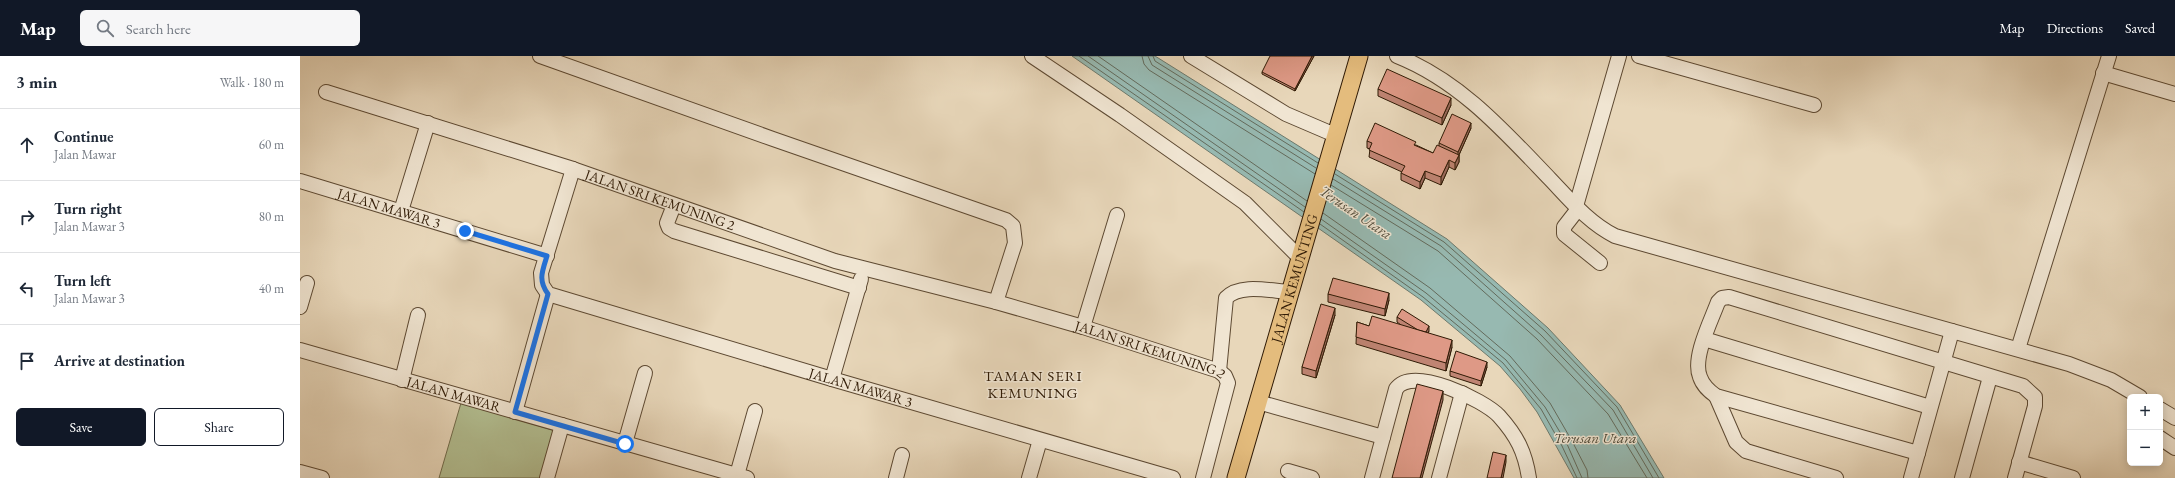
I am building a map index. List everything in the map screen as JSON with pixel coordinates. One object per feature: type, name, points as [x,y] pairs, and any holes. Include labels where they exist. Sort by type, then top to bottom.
[{"type":"main road","name":"JALAN KEMUNTING","points":[[1236,478],[1359,56]]},
{"type":"street","points":[[540,56],[772,140],[1006,220],[1013,226],[1015,243],[996,302]]},
{"type":"street","points":[[1032,56],[1120,115],[1245,203],[1300,258]]},
{"type":"street","points":[[1191,56],[1333,142]]},
{"type":"street","points":[[1397,56],[1435,75],[1470,99],[1494,120],[1577,207],[1603,230],[1635,243],[2018,349],[2096,374],[2134,394]]},
{"type":"street","points":[[1600,263],[1564,234],[1564,227],[1577,207],[1619,56]]},
{"type":"street","points":[[1639,56],[1814,104]]},
{"type":"street","points":[[2018,349],[2109,56]]},
{"type":"street","points":[[2103,73],[2175,94]]},
{"type":"street","name":"JALAN SRI KEMUNING 2","points":[[326,92],[573,169],[790,247],[864,269],[996,302],[1083,327],[1219,371],[1225,376],[1228,383],[1227,392],[1202,478]]},
{"type":"street","points":[[401,211],[428,123]]},
{"type":"street","points":[[515,412],[548,294],[542,285],[541,273],[573,169]]},
{"type":"street","name":"JALAN MAWAR 3","points":[[300,181],[547,256]]},
{"type":"street","points":[[674,205],[668,223],[669,228],[859,288]]},
{"type":"street","points":[[1083,327],[1117,216]]},
{"type":"street","points":[[832,379],[864,269]]},
{"type":"street","points":[[300,308],[307,283]]},
{"type":"street","points":[[1219,371],[1226,298],[1231,293],[1240,290],[1290,292]]},
{"type":"street","name":"JALAN MAWAR 3","points":[[548,294],[832,379],[1173,478]]},
{"type":"street","points":[[1918,453],[1716,396],[1706,388],[1699,377],[1698,365],[1704,339],[1718,302],[1722,298],[1729,297],[2023,386],[2034,397],[2035,406],[2015,478]]},
{"type":"street","points":[[402,380],[418,315]]},
{"type":"street","points":[[1911,478],[1942,362],[1952,331]]},
{"type":"street","points":[[1704,339],[1930,407]]},
{"type":"street","name":"JALAN MAWAR","points":[[300,350],[742,477]]},
{"type":"street","points":[[625,444],[645,373]]},
{"type":"street","points":[[1962,478],[1990,377]]},
{"type":"street","points":[[1372,478],[1399,384],[1407,380],[1416,380],[1440,385],[1480,401],[1503,421],[1516,437],[1525,455],[1529,478]]},
{"type":"street","points":[[1439,478],[1462,393]]},
{"type":"street","points":[[1716,396],[1736,442],[1746,451],[1836,478]]},
{"type":"street","points":[[1258,402],[1383,437]]},
{"type":"street","points":[[742,477],[755,411]]},
{"type":"street","points":[[2163,411],[2175,418]]},
{"type":"street","points":[[547,478],[562,425]]},
{"type":"street","points":[[1029,478],[1040,440]]},
{"type":"street","points":[[2163,440],[2175,448]]},
{"type":"street","points":[[896,478],[902,456]]},
{"type":"street","points":[[2019,462],[2072,478]]},
{"type":"street","points":[[1288,471],[1312,478]]},
{"type":"street","points":[[300,472],[322,478]]},
{"type":"green space","points":[[461,403],[556,431],[542,478],[439,478]]},
{"type":"water","name":"Terusan Utara","points":[[1072,56],[1155,56],[1447,239],[1548,328],[1620,405],[1664,478],[1574,478],[1537,412],[1500,366],[1421,300]]},
{"type":"building","points":[[1270,56],[1312,56],[1295,89],[1262,72]]},
{"type":"building","points":[[1387,69],[1451,98],[1442,118],[1378,89]]},
{"type":"building","points":[[1452,114],[1471,123],[1458,152],[1439,143]]},
{"type":"building","points":[[1375,123],[1416,142],[1414,145],[1433,153],[1437,145],[1459,155],[1455,163],[1449,160],[1441,177],[1425,171],[1420,182],[1401,173],[1405,166],[1369,150],[1372,143],[1367,141]]},
{"type":"building","points":[[1333,278],[1389,293],[1385,309],[1328,294]]},
{"type":"building","points":[[1321,304],[1335,308],[1316,371],[1302,367]]},
{"type":"building","points":[[1402,309],[1429,326],[1426,332],[1418,330],[1397,317]]},
{"type":"building","points":[[1372,316],[1452,340],[1446,363],[1356,337],[1357,322],[1369,326]]},
{"type":"building","points":[[1456,351],[1487,362],[1481,381],[1450,371]]},
{"type":"building","points":[[1417,384],[1443,391],[1420,478],[1392,478]]},
{"type":"building","points":[[1493,452],[1506,455],[1501,478],[1487,478]]},
{"type":"district","name":"TAMAN SERI KEMUNING","points":[[1033,384]]},
{"type":"route","points":[[465,231],[547,256],[541,273],[542,285],[548,294],[515,412],[625,444]]}]
